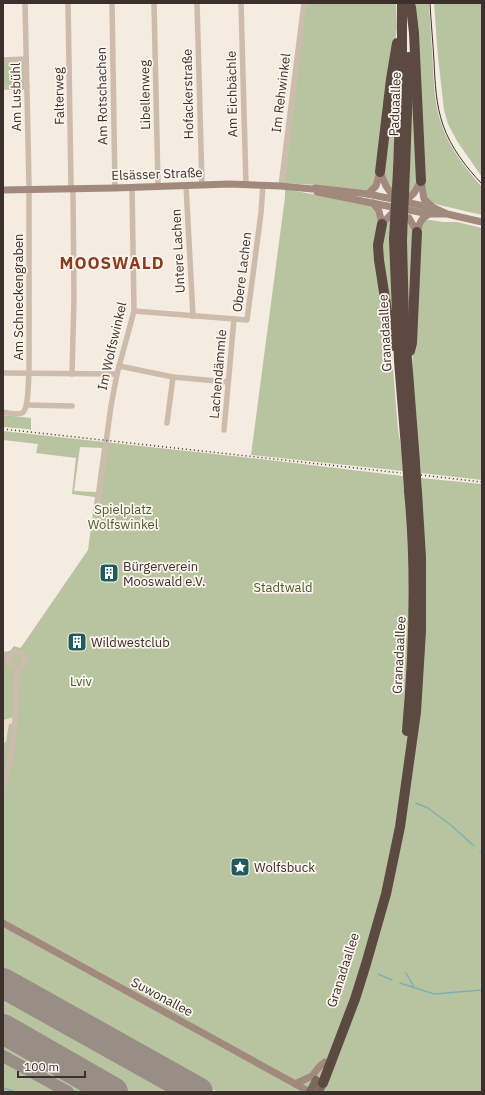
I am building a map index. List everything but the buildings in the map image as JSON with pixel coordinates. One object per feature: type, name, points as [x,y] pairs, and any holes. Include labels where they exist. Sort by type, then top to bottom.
[{"type":"highway","name":"Paduaallee","points":[[401,169],[402,28],[408,4]]},
{"type":"highway","name":"Paduaallee","points":[[398,203],[401,169],[408,4]]},
{"type":"highway","points":[[408,4],[414,33],[421,181]]},
{"type":"highway","points":[[380,172],[396,47],[402,28]]},
{"type":"highway","name":"Granadaallee","points":[[319,1085],[355,999],[386,894],[400,827],[416,712],[421,631],[421,557],[413,491],[403,363],[398,203]]},
{"type":"highway","points":[[382,224],[378,245],[379,260],[391,337],[403,363]]},
{"type":"highway","points":[[403,363],[412,343],[417,232]]},
{"type":"highway","name":"Granadaallee","points":[[319,1085],[325,1062],[351,992],[370,929],[388,860],[399,794],[408,712],[414,620],[412,518],[413,491]]},
{"type":"main road","points":[[380,172],[386,186],[398,203]]},
{"type":"main road","points":[[368,194],[376,186],[380,172]]},
{"type":"main road","points":[[382,224],[398,203],[414,193],[421,181]]},
{"type":"main road","points":[[421,181],[424,199],[434,208]]},
{"type":"main road","name":"Elsässer Straße","points":[[3,190],[246,184],[312,189],[316,188],[368,194],[429,214],[447,214]]},
{"type":"main road","name":"Elsässer Straße","points":[[312,189],[315,192],[373,203],[398,203],[434,208],[447,214],[482,222]]},
{"type":"main road","points":[[373,203],[379,211],[382,224]]},
{"type":"main road","points":[[417,232],[422,219],[429,214]]},
{"type":"main road","points":[[409,218],[417,232]]},
{"type":"main road","name":"Suwonallee","points":[[3,923],[310,1092]]},
{"type":"main road","points":[[300,1092],[295,1084],[312,1076],[325,1062]]},
{"type":"main road","name":"Granadaallee","points":[[310,1092],[319,1085]]},
{"type":"street","name":"Am Lusbühl","points":[[25,3],[28,190]]},
{"type":"street","name":"Falterweg","points":[[68,3],[74,298],[72,374]]},
{"type":"street","name":"Am Rotschachen","points":[[112,3],[115,188]]},
{"type":"street","name":"Libellenweg","points":[[154,3],[158,186]]},
{"type":"street","name":"Hofackerstraße","points":[[197,3],[202,185]]},
{"type":"street","name":"Am Eichbächle","points":[[241,3],[246,184]]},
{"type":"street","name":"Im Rehwinkel","points":[[281,186],[304,3]]},
{"type":"street","points":[[3,60],[26,59]]},
{"type":"street","points":[[3,87],[27,87]]},
{"type":"street","name":"Untere Lachen","points":[[186,185],[193,316]]},
{"type":"street","name":"Obere Lachen","points":[[134,311],[247,320],[263,185]]},
{"type":"street","name":"Im Wolfswinkel","points":[[97,509],[110,406],[134,311],[132,187]]},
{"type":"street","name":"Am Schneckengraben","points":[[26,408],[29,374],[28,190]]},
{"type":"street","name":"Lachendämmle","points":[[224,430],[234,319]]},
{"type":"street","points":[[119,366],[173,377],[228,382]]},
{"type":"street","points":[[3,373],[117,374]]},
{"type":"street","points":[[167,423],[173,377]]},
{"type":"street","points":[[3,412],[18,414],[22,413],[26,408],[72,406]]},
{"type":"street","points":[[18,652],[22,655],[24,662],[21,666],[16,668],[6,659],[18,652]]},
{"type":"street","points":[[3,787],[14,731],[16,668]]},
{"type":"green space","points":[[306,3],[396,3],[397,28],[377,178],[369,191],[284,183]]},
{"type":"green space","points":[[415,3],[429,3],[435,97],[438,112],[449,143],[464,166],[482,187],[482,215],[435,204],[426,198]]},
{"type":"green space","points":[[434,3],[482,3],[482,177],[457,141],[448,124],[444,110]]},
{"type":"green space","points":[[398,54],[392,192],[384,174]]},
{"type":"green space","points":[[24,60],[25,85],[3,85],[3,61]]},
{"type":"green space","points":[[412,62],[417,183],[408,196]]},
{"type":"green space","points":[[285,189],[365,204],[374,208],[379,219],[377,265],[392,355],[403,471],[251,455]]},
{"type":"green space","points":[[391,217],[393,333],[380,251],[385,224]]},
{"type":"green space","points":[[425,220],[457,222],[482,228],[482,480],[421,473],[420,462],[418,462],[412,381],[413,346],[421,224]]},
{"type":"green space","points":[[408,221],[413,232],[410,332],[405,262]]},
{"type":"green space","points":[[3,415],[31,418],[31,430],[3,427]]},
{"type":"green space","points":[[3,431],[403,476],[404,491],[422,492],[421,478],[482,484],[482,1092],[218,1092],[3,972],[3,652],[10,651],[14,646],[20,648],[22,646],[88,550],[95,497],[72,494],[76,458],[36,453],[38,444],[3,440]],"holes":[[[80,447],[102,448],[96,492],[74,491]]]},
{"type":"green space","points":[[3,995],[178,1092],[75,1092],[3,1052]]},
{"type":"green space","points":[[3,1058],[64,1092],[3,1092]]},
{"type":"shaded area","points":[[14,717],[14,723],[9,724],[6,742],[3,743],[3,720]]},
{"type":"waterway","points":[[416,803],[428,808],[452,826],[474,846]]},
{"type":"waterway","points":[[406,973],[414,987]]},
{"type":"waterway","points":[[378,974],[392,980]]},
{"type":"waterway","points":[[400,983],[434,994],[482,990]]},
{"type":"waterway","points":[[3,1088],[16,1092]]},
{"type":"taxiway","points":[[3,1056],[68,1092]]},
{"type":"runway","points":[[3,983],[198,1092]]},
{"type":"runway","points":[[3,1029],[113,1092]]},
{"type":"tram line","points":[[430,3],[435,86],[437,102],[443,125],[450,142],[470,171],[482,184]]},
{"type":"railway","points":[[3,429],[401,473]]},
{"type":"railway","points":[[421,475],[482,482]]},
{"type":"place","name":"Bürgerverein Mooswald e.V.","points":[[109,573]]},
{"type":"place","name":"Wildwestclub","points":[[77,642]]},
{"type":"place","name":"Wolfsbuck","points":[[240,867]]},
{"type":"district","name":"MOOSWALD","points":[[112,263]]},
{"type":"park label","name":"Spielplatz Wolfswinkel","points":[[123,516]]},
{"type":"park label","name":"Stadtwald","points":[[283,587]]},
{"type":"park label","name":"Lviv","points":[[81,681]]}]
